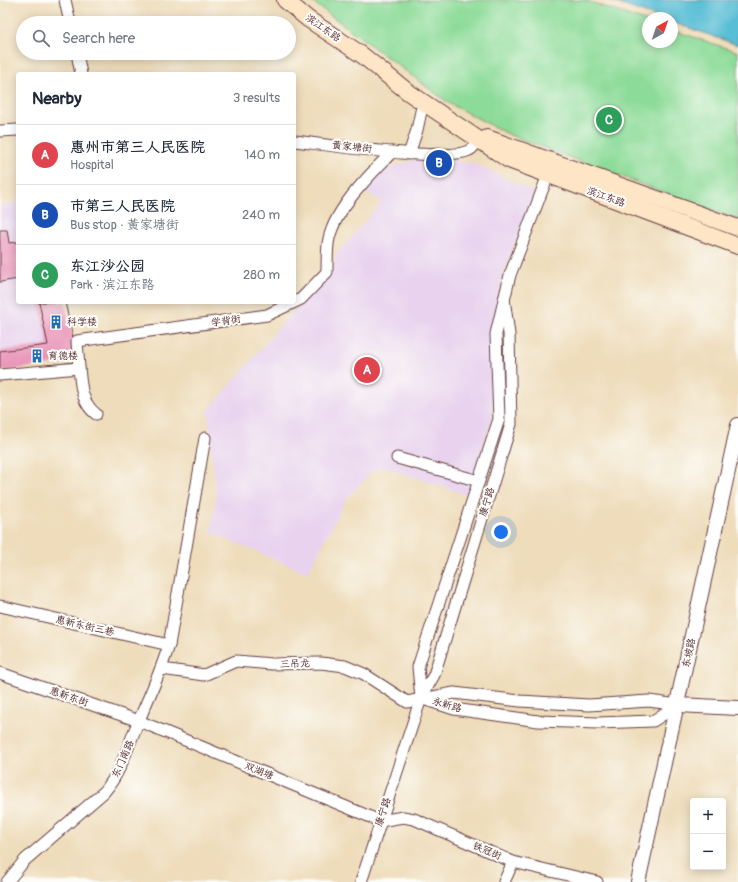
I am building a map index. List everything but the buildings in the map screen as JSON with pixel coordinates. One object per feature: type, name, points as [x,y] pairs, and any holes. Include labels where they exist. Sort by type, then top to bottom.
[{"type":"main road","name":"滨江东路","points":[[285,0],[308,18],[362,55],[423,102],[509,160],[738,246]]},
{"type":"main road","name":"滨江东路","points":[[478,139],[490,138],[738,228]]},
{"type":"street","points":[[65,0],[68,16]]},
{"type":"street","points":[[78,60],[81,72]]},
{"type":"street","points":[[409,154],[417,130],[423,102]]},
{"type":"street","points":[[0,130],[16,130]]},
{"type":"street","name":"黄家塘街","points":[[296,141],[409,154],[459,154],[471,150],[478,139]]},
{"type":"street","name":"学背街","points":[[296,301],[301,299],[327,272],[328,243],[339,215],[360,186],[392,152]]},
{"type":"street","name":"康宁路","points":[[421,698],[418,667],[499,419],[496,334],[510,274],[548,175]]},
{"type":"street","name":"康宁路","points":[[361,882],[421,698],[434,675],[511,424],[509,334],[504,299]]},
{"type":"street","name":"学背街","points":[[79,368],[77,341],[267,315],[290,304]]},
{"type":"street","points":[[0,375],[79,368],[83,398],[89,408],[96,414]]},
{"type":"street","name":"东坡路","points":[[638,882],[678,705],[738,424]]},
{"type":"street","name":"东门南路","points":[[7,882],[21,864],[94,801],[108,787],[123,762],[162,669],[170,645],[204,438]]},
{"type":"street","points":[[397,458],[479,481]]},
{"type":"street","name":"惠新东街三巷","points":[[0,606],[170,645]]},
{"type":"street","name":"三吊龙","points":[[162,669],[204,675],[236,661],[272,664],[321,663],[345,666],[364,674],[408,702],[421,698]]},
{"type":"street","name":"惠新东街","points":[[0,673],[139,721]]},
{"type":"street","name":"永新路","points":[[421,698],[454,693],[520,701],[589,705],[650,701],[678,705],[738,708]]},
{"type":"street","name":"永新路","points":[[421,698],[462,710],[538,721],[590,723],[654,721],[678,705]]},
{"type":"street","name":"双湖塘","points":[[139,721],[380,821]]},
{"type":"street","name":"铁冠街","points":[[380,821],[403,818],[414,819],[513,862],[597,882]]},
{"type":"street","points":[[504,882],[513,862]]},
{"type":"shaded area","points":[[423,158],[473,163],[534,192],[503,275],[492,329],[492,418],[467,495],[384,467],[373,471],[346,499],[308,573],[211,533],[216,497],[208,411],[294,310],[304,302],[332,272],[336,255],[382,202],[363,190],[374,177],[397,165]]},
{"type":"shaded area","points":[[16,202],[16,304],[65,304],[74,342],[0,371],[0,206]]},
{"type":"green space","points":[[310,0],[584,0],[642,20],[642,48],[678,48],[678,32],[738,52],[738,220],[510,135],[450,104]]},
{"type":"water","points":[[608,0],[738,0],[738,45],[678,24],[678,12],[643,12]]},
{"type":"place","name":"东江沙公园","points":[[609,120]]},
{"type":"place","name":"市第三人民医院","points":[[439,163]]},
{"type":"place","name":"科学楼","points":[[56,322]]},
{"type":"place","name":"育德楼","points":[[37,356]]},
{"type":"place","name":"惠州市第三人民医院","points":[[367,370]]}]
